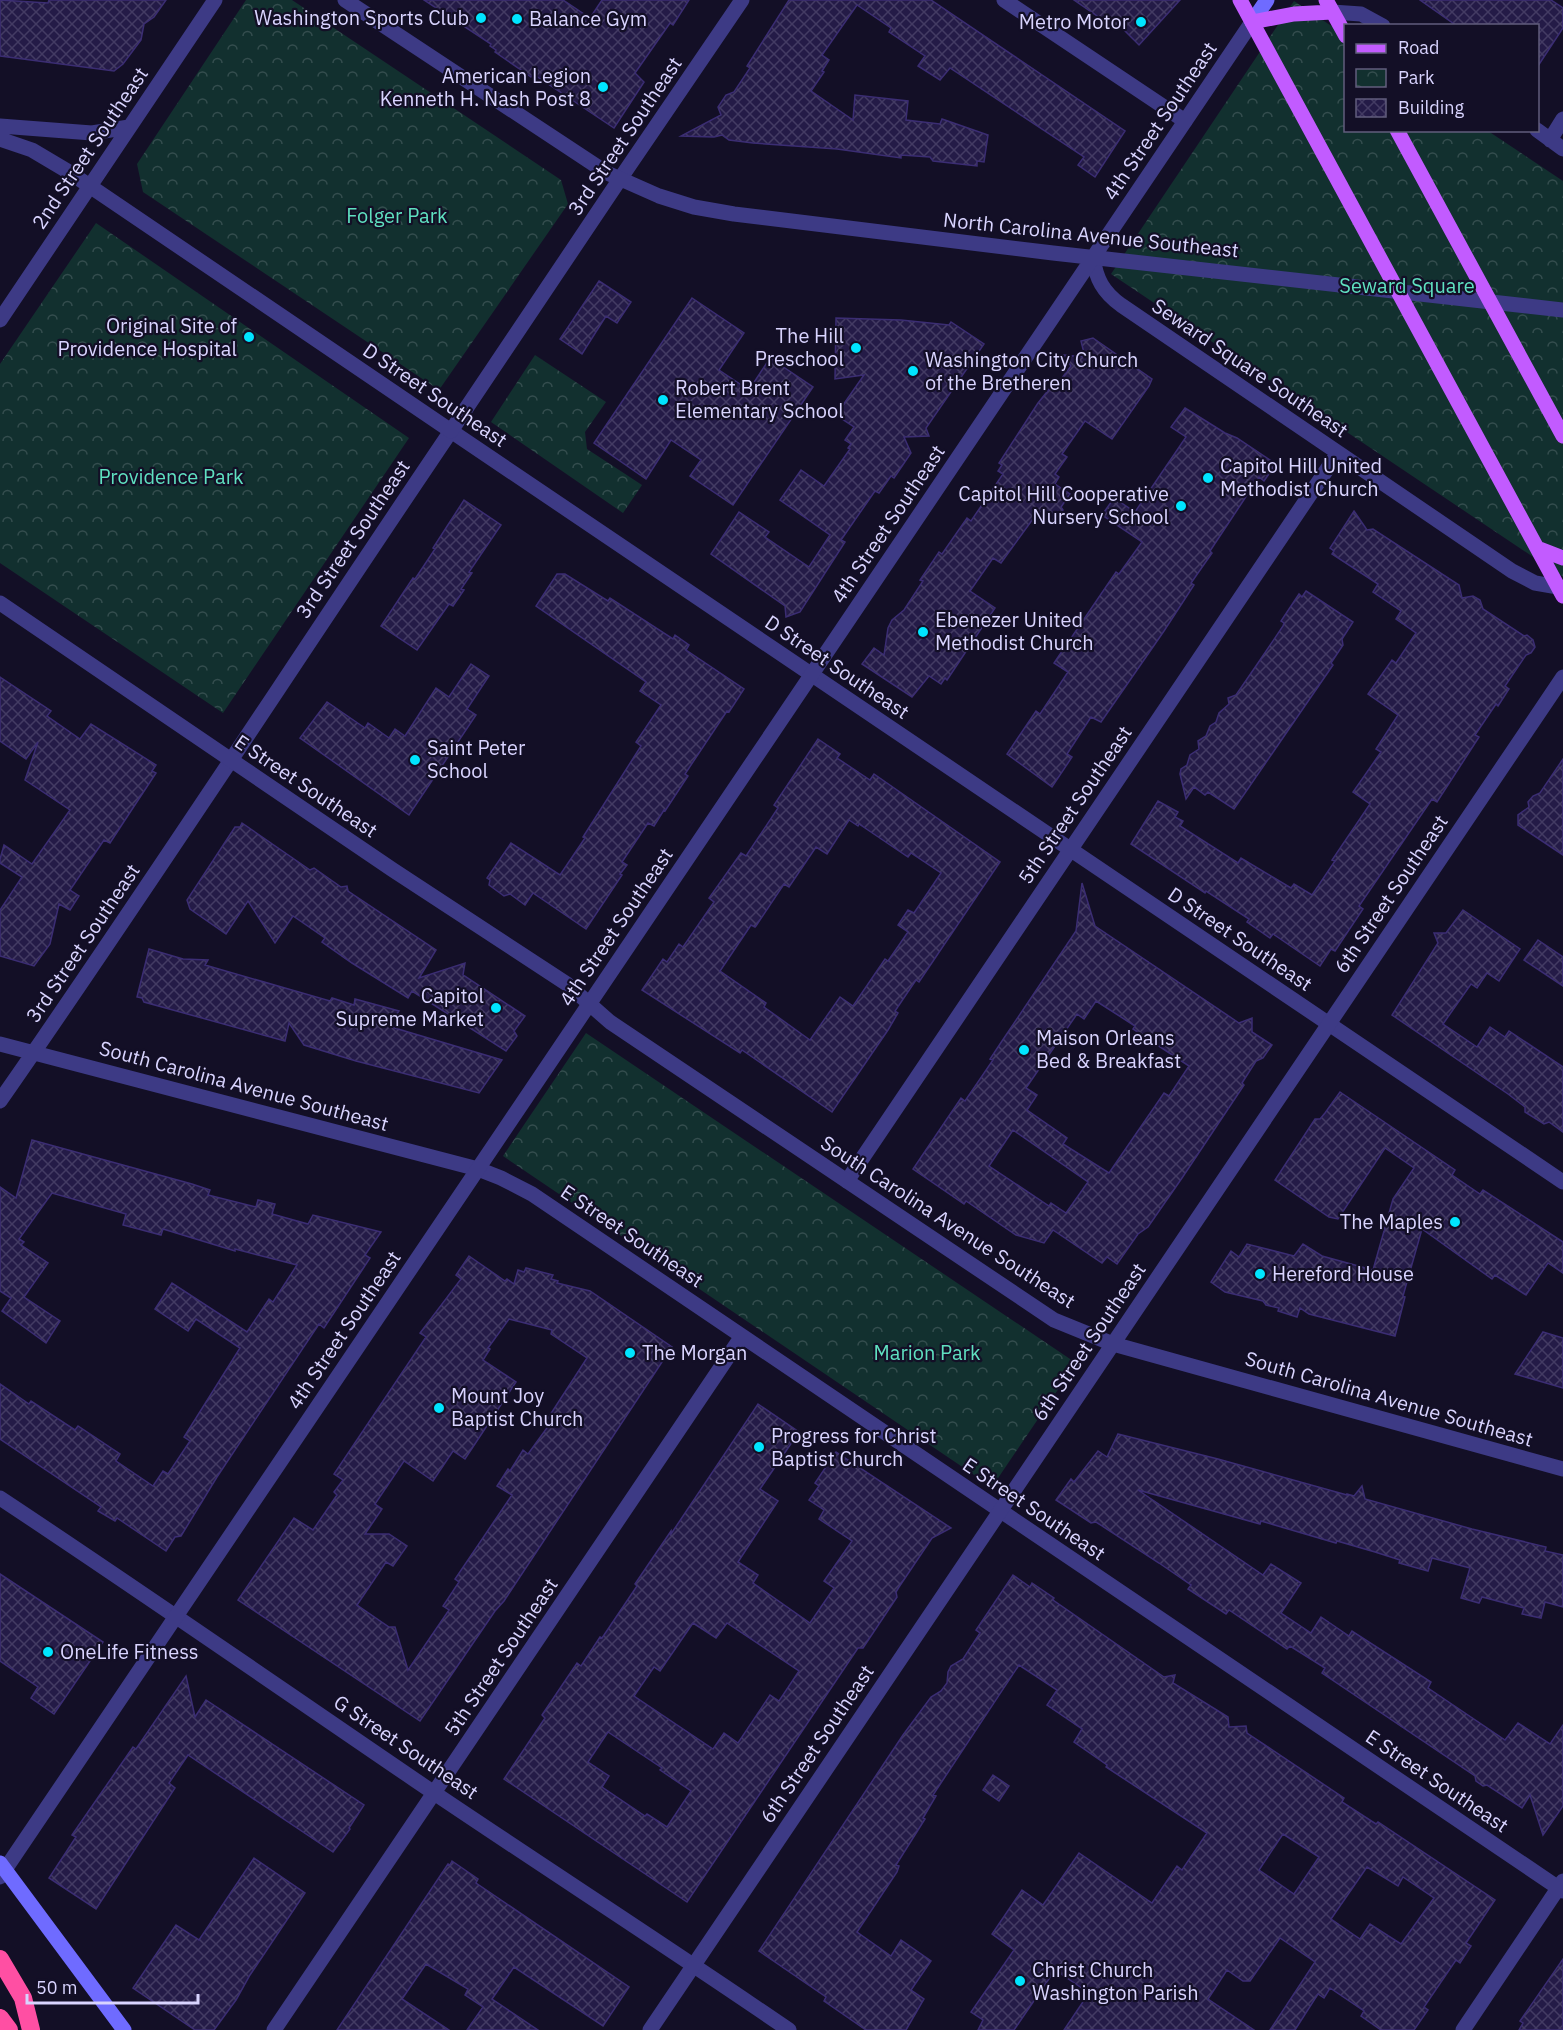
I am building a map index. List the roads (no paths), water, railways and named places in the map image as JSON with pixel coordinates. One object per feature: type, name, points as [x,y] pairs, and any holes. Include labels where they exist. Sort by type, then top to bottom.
[{"type":"highway","points":[[1,1961],[23,1998],[32,2030]]},
{"type":"highway","points":[[0,2018],[9,2030]]},
{"type":"main road","points":[[1240,0],[1560,592]]},
{"type":"main road","name":"4th Street Southeast","points":[[1252,22],[1267,0]]},
{"type":"main road","points":[[1252,22],[1329,6],[1344,32]]},
{"type":"main road","points":[[1398,132],[1563,436]]},
{"type":"main road","points":[[1537,548],[1563,558]]},
{"type":"main road","points":[[2,1870],[124,2030]]},
{"type":"street","name":"2nd Street Southeast","points":[[0,320],[215,0]]},
{"type":"street","points":[[345,0],[586,160],[620,179]]},
{"type":"street","name":"3rd Street Southeast","points":[[0,1101],[742,0]]},
{"type":"street","points":[[1004,0],[1185,121]]},
{"type":"street","points":[[1329,6],[1361,14],[1379,24]]},
{"type":"street","name":"4th Street Southeast","points":[[2,1870],[177,1616],[1252,22]]},
{"type":"street","points":[[1550,140],[1563,119]]},
{"type":"street","points":[[0,126],[92,133],[129,127]]},
{"type":"street","points":[[1539,132],[1563,149]]},
{"type":"street","points":[[0,139],[38,154],[89,186]]},
{"type":"street","name":"North Carolina Avenue Southeast","points":[[620,179],[675,201],[734,214],[1563,310]]},
{"type":"street","name":"D Street Southeast","points":[[89,186],[1563,1182]]},
{"type":"street","name":"Seward Square Southeast","points":[[1093,256],[1100,283],[1111,298],[1512,571],[1560,592]]},
{"type":"street","name":"5th Street Southeast","points":[[847,1181],[1338,453]]},
{"type":"street","name":"E Street Southeast","points":[[0,603],[230,760],[567,984],[589,1004]]},
{"type":"street","name":"6th Street Southeast","points":[[650,2030],[1563,677]]},
{"type":"street","name":"South Carolina Avenue Southeast","points":[[589,1004],[610,1022],[1054,1320],[1113,1344],[1563,1469]]},
{"type":"street","name":"South Carolina Avenue Southeast","points":[[0,1044],[478,1169]]},
{"type":"street","name":"E Street Southeast","points":[[478,1169],[532,1194],[1561,1887]]},
{"type":"street","name":"5th Street Southeast","points":[[274,2030],[742,1336]]},
{"type":"street","name":"G Street Southeast","points":[[0,1498],[789,2030]]},
{"type":"street","points":[[1463,2030],[1561,1887]]},
{"type":"place","name":"Washington Sports Club","points":[[481,18]]},
{"type":"place","name":"Balance Gym","points":[[517,19]]},
{"type":"place","name":"Metro Motor","points":[[1141,22]]},
{"type":"place","name":"American Legion Kenneth H. Nash Post 8","points":[[603,87]]},
{"type":"place","name":"Original Site of Providence Hospital","points":[[249,337]]},
{"type":"place","name":"The Hill Preschool","points":[[856,348]]},
{"type":"place","name":"Washington City Church of the Bretheren","points":[[913,371]]},
{"type":"place","name":"Robert Brent Elementary School","points":[[663,400]]},
{"type":"place","name":"Capitol Hill United Methodist Church","points":[[1208,478]]},
{"type":"place","name":"Capitol Hill Cooperative Nursery School","points":[[1181,506]]},
{"type":"place","name":"Ebenezer United Methodist Church","points":[[923,632]]},
{"type":"place","name":"Saint Peter School","points":[[415,760]]},
{"type":"place","name":"Capitol Supreme Market","points":[[496,1008]]},
{"type":"place","name":"Maison Orleans Bed & Breakfast","points":[[1024,1050]]},
{"type":"place","name":"The Maples","points":[[1455,1222]]},
{"type":"place","name":"Hereford House","points":[[1260,1274]]},
{"type":"place","name":"The Morgan","points":[[630,1353]]},
{"type":"place","name":"Mount Joy Baptist Church","points":[[439,1408]]},
{"type":"place","name":"Progress for Christ Baptist Church","points":[[759,1447]]},
{"type":"place","name":"OneLife Fitness","points":[[48,1652]]},
{"type":"place","name":"Christ Church Washington Parish","points":[[1020,1981]]},
{"type":"park label","name":"Folger Park","points":[[397,216]]},
{"type":"park label","name":"Seward Square","points":[[1407,286]]},
{"type":"park label","name":"Providence Park","points":[[171,477]]},
{"type":"park label","name":"Marion Park","points":[[927,1353]]}]
